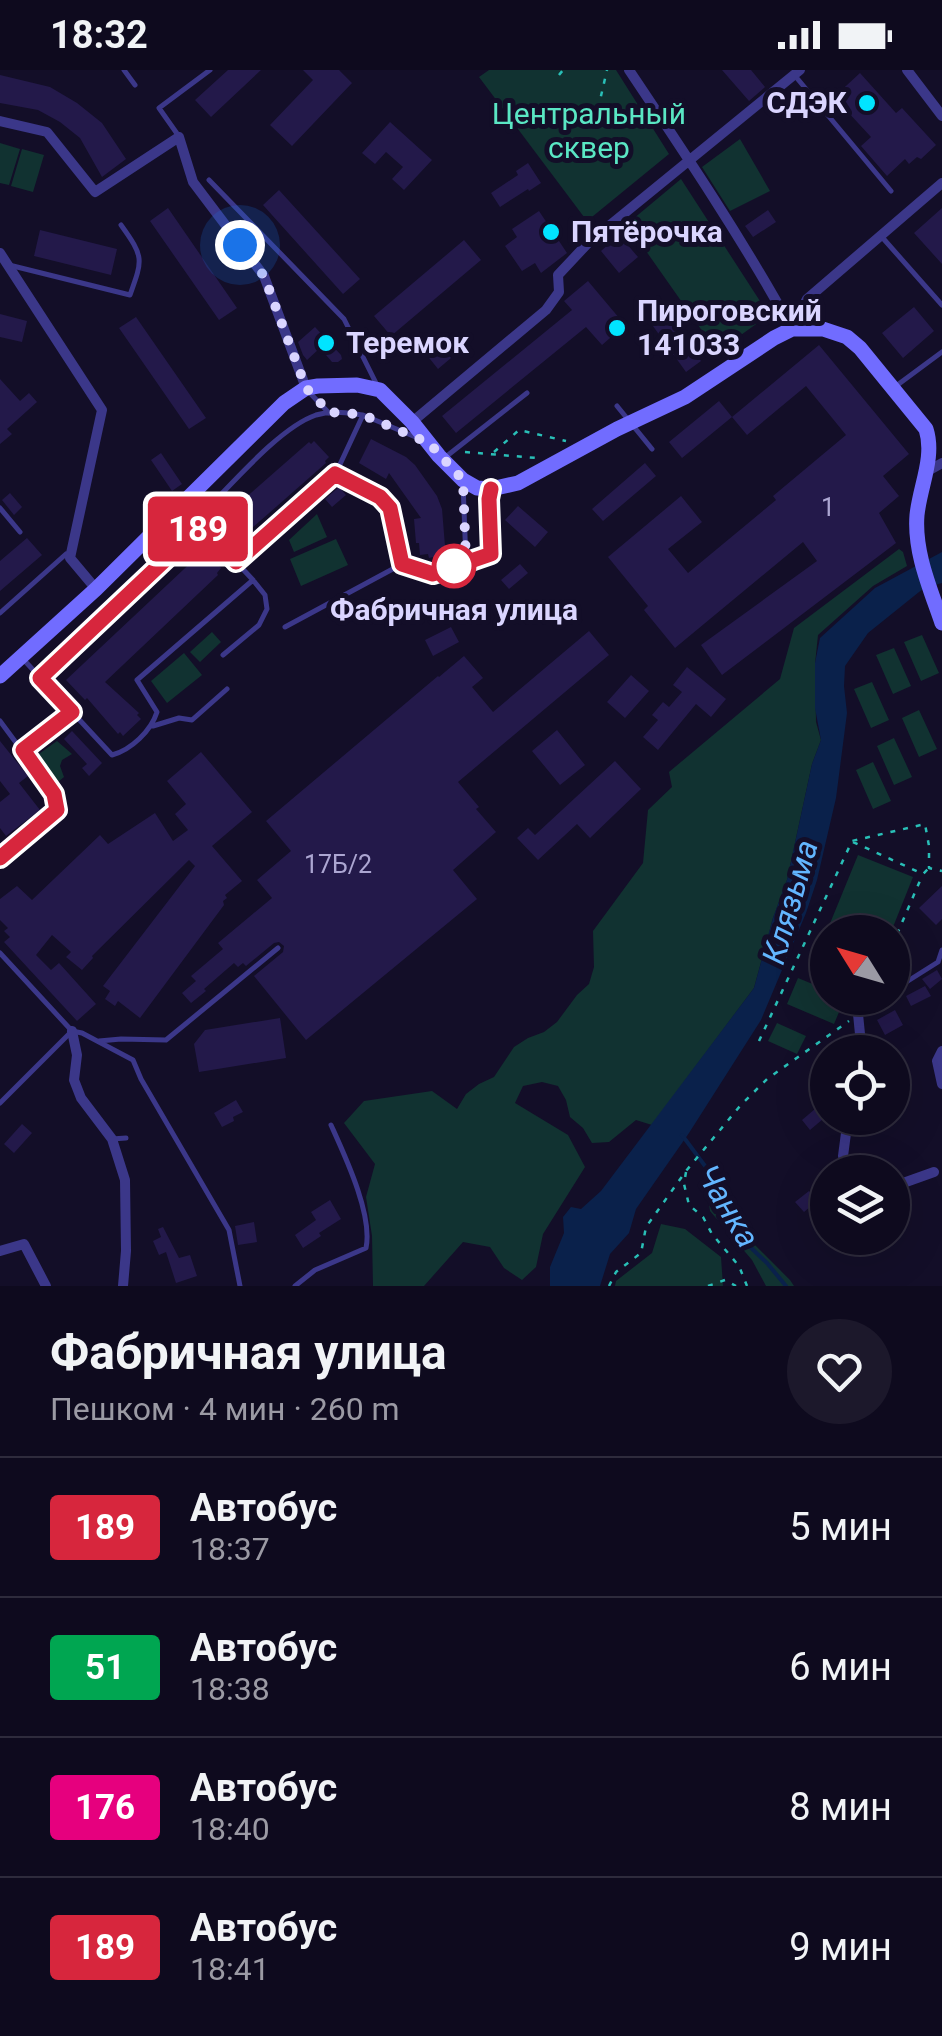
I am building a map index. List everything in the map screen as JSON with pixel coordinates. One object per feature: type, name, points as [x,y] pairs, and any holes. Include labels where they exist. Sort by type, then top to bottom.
[{"type":"street","points":[[629,70],[751,248],[792,329]]},
{"type":"street","points":[[907,70],[942,116]]},
{"type":"street","points":[[412,422],[546,310],[559,292],[558,275],[588,243],[797,72]]},
{"type":"street","points":[[0,121],[47,132],[95,192],[179,137],[193,182],[264,276],[306,388]]},
{"type":"street","points":[[792,329],[807,298],[942,183]]},
{"type":"street","points":[[0,254],[102,410],[70,558],[96,589]]},
{"type":"street","points":[[0,676],[96,589],[284,403],[306,388],[357,385],[380,390],[429,443],[447,455],[463,480],[477,488],[491,489],[518,482],[685,398],[792,329],[822,329],[847,337],[926,429],[930,442],[917,518],[918,548],[942,622]]},
{"type":"street","points":[[926,472],[942,463]]},
{"type":"street","points":[[72,1031],[76,1055],[74,1080],[81,1098],[112,1139],[125,1180],[123,1286]]},
{"type":"street","points":[[942,1051],[938,1061],[942,1084]]},
{"type":"street","points":[[910,1181],[934,1172]]},
{"type":"street","points":[[0,1251],[24,1244],[46,1286]]},
{"type":"lane","points":[[124,70],[135,85]]},
{"type":"lane","points":[[179,137],[159,108],[210,70]]},
{"type":"lane","points":[[797,72],[891,192]]},
{"type":"lane","points":[[208,180],[344,319],[380,390]]},
{"type":"lane","points":[[8,265],[130,295],[141,264],[136,246],[122,225]]},
{"type":"lane","points":[[881,236],[942,305]]},
{"type":"lane","points":[[894,389],[942,352]]},
{"type":"lane","points":[[306,388],[330,413]]},
{"type":"lane","points":[[447,455],[527,393]]},
{"type":"lane","points":[[617,406],[652,448]]},
{"type":"lane","points":[[40,678],[291,427],[319,414],[339,412],[363,415],[429,443]]},
{"type":"lane","points":[[236,562],[335,474],[363,415]]},
{"type":"lane","points":[[335,474],[380,497],[390,508],[402,564]]},
{"type":"lane","points":[[463,480],[466,562]]},
{"type":"lane","points":[[285,627],[402,564],[433,574],[491,554],[491,489]]},
{"type":"lane","points":[[183,504],[265,596],[268,608],[258,625],[224,656]]},
{"type":"lane","points":[[0,508],[20,532]]},
{"type":"lane","points":[[0,613],[66,554]]},
{"type":"lane","points":[[153,726],[157,712],[138,680],[253,580]]},
{"type":"lane","points":[[21,657],[112,755],[123,752],[153,726],[178,718],[192,720],[227,689]]},
{"type":"lane","points":[[23,750],[72,712]]},
{"type":"lane","points":[[0,721],[54,794],[57,810],[0,858]]},
{"type":"lane","points":[[96,1042],[166,1040],[278,948]]},
{"type":"lane","points":[[910,982],[940,965],[942,950]]},
{"type":"lane","points":[[0,953],[72,1031],[133,1060],[229,1230],[240,1286]]},
{"type":"lane","points":[[0,1103],[72,1031]]},
{"type":"lane","points":[[295,1286],[316,1270],[366,1248],[368,1235],[358,1192],[332,1124]]},
{"type":"lane","points":[[112,1139],[126,1138]]},
{"type":"path","points":[[559,75],[563,70]]},
{"type":"path","points":[[598,108],[607,70]]},
{"type":"path","points":[[492,454],[518,430],[578,443]]},
{"type":"path","points":[[447,455],[545,459],[531,465]]},
{"type":"path","points":[[852,841],[925,824],[929,868],[905,915]]},
{"type":"path","points":[[852,841],[923,874]]},
{"type":"path","points":[[759,1041],[852,841]]},
{"type":"path","points":[[929,868],[942,872]]},
{"type":"path","points":[[609,1286],[616,1272],[642,1253],[646,1227],[686,1170],[767,1079],[857,1015]]},
{"type":"path","points":[[686,1170],[684,1184],[689,1205],[739,1266],[748,1286]]},
{"type":"path","points":[[708,1286],[725,1280],[736,1286]]},
{"type":"green space","name":"Центральный сквер","points":[[489,70],[616,70],[669,154],[587,221],[479,77]]},
{"type":"green space","points":[[740,139],[770,191],[730,211],[702,167]]},
{"type":"green space","points":[[0,143],[20,149],[9,185],[0,183]]},
{"type":"green space","points":[[22,149],[44,155],[33,192],[11,186]]},
{"type":"green space","points":[[681,179],[769,315],[717,352],[627,224]]},
{"type":"green space","points":[[317,514],[327,537],[294,552],[289,540]]},
{"type":"green space","points":[[336,539],[348,565],[301,586],[290,559]]},
{"type":"green space","points":[[899,549],[907,566],[873,586],[818,635],[816,722],[821,740],[812,764],[787,880],[754,988],[652,1125],[636,1120],[609,1142],[592,1143],[570,1117],[558,1086],[542,1082],[523,1086],[515,1103],[568,1135],[585,1167],[543,1234],[536,1267],[522,1280],[504,1268],[490,1247],[463,1242],[424,1286],[373,1286],[366,1197],[375,1164],[344,1123],[364,1101],[432,1091],[457,1109],[466,1094],[494,1077],[514,1047],[557,1022],[589,984],[594,967],[593,931],[643,863],[648,810],[672,787],[669,772],[780,679],[794,628]]},
{"type":"green space","points":[[212,632],[221,642],[200,662],[190,652]]},
{"type":"green space","points":[[922,635],[939,673],[921,681],[904,642]]},
{"type":"green space","points":[[894,648],[911,686],[893,694],[876,655]]},
{"type":"green space","points":[[184,653],[202,675],[167,703],[151,681]]},
{"type":"green space","points":[[872,682],[889,720],[871,728],[854,689]]},
{"type":"green space","points":[[919,710],[937,749],[919,757],[902,718]]},
{"type":"green space","points":[[894,738],[912,777],[894,785],[877,746]]},
{"type":"green space","points":[[57,741],[72,754],[62,760],[64,777],[58,782],[36,756]]},
{"type":"green space","points":[[873,762],[891,801],[873,809],[856,770]]},
{"type":"green space","points":[[858,855],[913,877],[898,915],[833,915]]},
{"type":"green space","points":[[798,978],[810,983],[810,1014],[787,1004]]},
{"type":"green space","points":[[813,1015],[838,1015],[834,1024]]},
{"type":"green space","points":[[777,1023],[806,1036],[797,1054],[768,1041]]},
{"type":"green space","points":[[705,1175],[731,1202],[752,1242],[794,1286],[766,1286],[752,1260],[710,1211]]},
{"type":"green space","points":[[661,1224],[685,1229],[721,1257],[723,1286],[615,1286],[616,1281],[652,1253]]},
{"type":"water","name":"Клязьма","points":[[942,552],[942,583],[924,588],[868,633],[845,666],[847,713],[836,798],[817,880],[761,1020],[636,1209],[629,1233],[610,1254],[600,1286],[550,1286],[550,1267],[564,1233],[563,1217],[571,1207],[581,1209],[601,1191],[754,988],[787,880],[812,764],[821,740],[815,708],[815,663],[820,638],[875,588]]},
{"type":"building","points":[[228,70],[261,70],[211,117],[195,100]]},
{"type":"building","points":[[303,70],[339,70],[352,83],[292,146],[270,125],[313,80]]},
{"type":"building","points":[[722,70],[751,70],[765,87],[749,101]]},
{"type":"building","points":[[860,73],[896,113],[902,108],[936,145],[921,159],[917,157],[909,164],[905,159],[887,176],[861,146],[871,137],[834,97]]},
{"type":"building","points":[[0,75],[50,87],[77,103],[102,123],[126,159],[102,177],[80,138],[60,122],[38,110],[0,103]]},
{"type":"building","points":[[390,122],[432,160],[404,190],[392,179],[403,167],[386,152],[375,164],[362,153]]},
{"type":"building","points":[[528,163],[541,183],[500,207],[491,193],[518,175],[516,171]]},
{"type":"building","points":[[279,190],[360,279],[343,294],[263,205]]},
{"type":"building","points":[[168,208],[237,308],[219,320],[150,221]]},
{"type":"building","points":[[942,208],[942,264],[914,233]]},
{"type":"building","points":[[768,210],[776,222],[753,237],[745,226]]},
{"type":"building","points":[[539,211],[567,253],[541,273],[535,263],[522,271],[505,246],[517,237],[512,229]]},
{"type":"building","points":[[40,230],[117,249],[111,275],[34,256]]},
{"type":"building","points":[[619,235],[638,257],[619,273],[601,251]]},
{"type":"building","points":[[464,240],[481,260],[391,336],[374,316]]},
{"type":"building","points":[[588,281],[625,325],[602,345],[586,327],[456,433],[442,416],[572,310],[564,301]]},
{"type":"building","points":[[655,296],[701,361],[686,372],[640,308]]},
{"type":"building","points":[[914,307],[934,331],[903,358],[882,333]]},
{"type":"building","points":[[0,314],[27,321],[22,342],[0,337]]},
{"type":"building","points":[[136,317],[206,418],[189,429],[119,328]]},
{"type":"building","points":[[315,327],[341,355],[338,362],[332,362],[320,348],[307,360],[303,355],[298,342]]},
{"type":"building","points":[[435,338],[451,358],[438,369],[422,349]]},
{"type":"building","points":[[819,345],[909,454],[883,476],[899,496],[879,513],[896,543],[722,675],[701,645],[817,561],[803,542],[675,648],[644,610],[648,606],[608,557],[681,496],[702,522],[668,549],[688,573],[846,435],[806,386],[747,435],[732,417]]},
{"type":"building","points":[[0,379],[20,401],[29,393],[37,402],[7,429],[12,434],[0,444]]},
{"type":"building","points":[[719,401],[732,417],[682,458],[669,442]]},
{"type":"building","points":[[371,439],[406,457],[437,496],[445,546],[441,555],[420,555],[414,519],[421,518],[389,473],[386,479],[359,463]]},
{"type":"building","points":[[314,441],[329,457],[326,463],[236,539],[221,522],[226,515]]},
{"type":"building","points":[[161,453],[182,484],[172,491],[151,460]]},
{"type":"building","points":[[645,463],[656,476],[603,521],[592,509]]},
{"type":"building","points":[[339,487],[346,495],[332,507],[325,499]]},
{"type":"building","points":[[10,493],[22,507],[14,515],[2,500]]},
{"type":"building","points":[[518,506],[548,532],[535,547],[505,520]]},
{"type":"building","points":[[27,538],[42,555],[0,591],[0,561]]},
{"type":"building","points":[[205,551],[221,568],[218,575],[105,682],[141,719],[123,736],[118,734],[66,680]]},
{"type":"building","points":[[520,564],[528,573],[509,589],[501,580]]},
{"type":"building","points":[[451,627],[459,642],[433,656],[425,640]]},
{"type":"building","points":[[589,631],[609,655],[458,782],[496,832],[453,870],[477,899],[306,1040],[254,976],[283,952],[284,946],[279,942],[246,966],[234,963],[191,1003],[182,993],[196,981],[191,976],[223,949],[218,943],[272,898],[257,880],[291,851],[266,821],[464,656],[483,678],[472,687],[493,712]]},
{"type":"building","points":[[687,667],[726,699],[711,717],[696,704],[658,750],[643,737],[658,720],[652,715],[663,702],[669,707],[682,692],[673,685]]},
{"type":"building","points":[[631,675],[649,691],[625,718],[607,702]]},
{"type":"building","points":[[557,730],[585,765],[560,785],[532,751]]},
{"type":"building","points":[[72,731],[102,763],[89,776],[82,768],[87,764],[64,739]]},
{"type":"building","points":[[0,741],[28,776],[19,783],[40,810],[6,836],[0,828],[0,802],[10,794],[0,781]]},
{"type":"building","points":[[201,752],[252,812],[212,846],[242,881],[225,895],[224,905],[140,1018],[118,1001],[115,1006],[105,999],[110,991],[103,986],[195,866],[189,860],[82,970],[66,957],[71,952],[52,935],[36,955],[51,970],[59,963],[96,1004],[77,1021],[4,942],[10,937],[0,920],[0,899],[17,886],[32,900],[100,835],[108,844],[155,813],[173,841],[188,830],[175,814],[186,804],[167,781]]},
{"type":"building","points":[[615,761],[641,789],[590,838],[577,824],[538,860],[517,838],[528,828],[535,835]]},
{"type":"building","points":[[942,886],[942,919],[936,925],[919,908]]},
{"type":"building","points":[[937,970],[942,979],[930,989],[922,979]]},
{"type":"building","points":[[925,986],[931,996],[911,1006],[910,994]]},
{"type":"building","points":[[898,1015],[903,1025],[885,1035],[877,1020]]},
{"type":"building","points":[[280,1018],[286,1058],[199,1072],[194,1044],[205,1030]]},
{"type":"building","points":[[236,1100],[243,1112],[222,1127],[214,1113]]},
{"type":"building","points":[[810,1113],[810,1130],[802,1120]]},
{"type":"building","points":[[22,1124],[32,1133],[14,1153],[4,1144]]},
{"type":"building","points":[[810,1192],[810,1207],[804,1212],[795,1202]]},
{"type":"building","points":[[330,1200],[341,1219],[303,1248],[295,1235],[316,1220],[311,1212]]},
{"type":"building","points":[[254,1222],[257,1242],[238,1245],[235,1226]]},
{"type":"building","points":[[163,1227],[179,1258],[190,1255],[197,1276],[176,1283],[166,1252],[159,1255],[153,1241],[161,1237],[158,1229]]},
{"type":"waterway","name":"Чанка","points":[[682,1135],[708,1170],[746,1243],[786,1286]]},
{"type":"bus line","name":"189","points":[[0,858],[57,810],[54,794],[23,750],[72,712],[40,678],[202,525],[236,562],[335,474],[380,497],[390,508],[402,564],[433,574],[491,554],[491,489]]},
{"type":"place","name":"СДЭК","points":[[867,103]]},
{"type":"place","name":"Пятёрочка","points":[[551,232]]},
{"type":"place","name":"Пироговский 141033","points":[[617,328]]},
{"type":"place","name":"Теремок","points":[[326,343]]},
{"type":"place","name":"Фабричная улица","points":[[454,566]]},
{"type":"route","points":[[240,245],[264,276],[306,388],[330,413],[363,415],[429,443],[463,480],[466,562],[454,566]]}]
